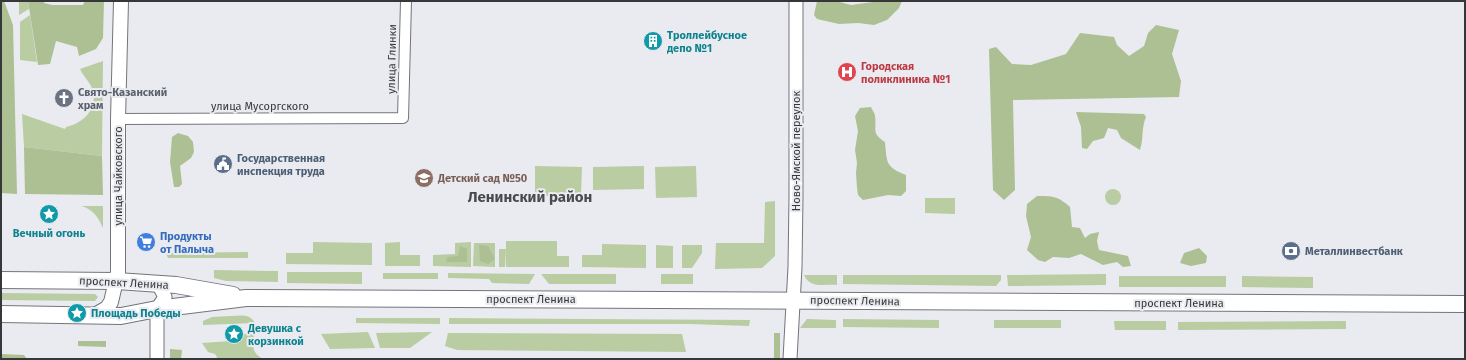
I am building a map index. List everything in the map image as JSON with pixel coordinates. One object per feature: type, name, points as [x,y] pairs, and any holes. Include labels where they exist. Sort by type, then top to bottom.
[{"type":"main road","name":"улица Чайковского","points":[[92,316],[107,308],[111,302],[118,272],[118,119],[121,1]]},
{"type":"main road","name":"проспект Ленина","points":[[1,280],[117,281],[158,284],[183,286],[246,298]]},
{"type":"main road","name":"проспект Ленина","points":[[1,314],[121,316],[158,309],[246,298],[1465,304]]},
{"type":"street","name":"улица Глинки","points":[[403,118],[406,1]]},
{"type":"street","name":"Ново-Ямской переулок","points":[[790,359],[796,197],[796,1]]},
{"type":"street","name":"улица Мусоргского","points":[[118,119],[403,118]]},
{"type":"street","points":[[157,359],[158,309],[165,297],[158,284]]},
{"type":"green space","points":[[1,1],[4,1],[13,25],[17,194],[1,193]]},
{"type":"green space","points":[[19,1],[28,1],[29,9],[19,15]]},
{"type":"green space","points":[[28,1],[44,1],[44,3],[52,5],[83,5],[85,1],[104,1],[103,38],[96,49],[79,56],[77,47],[56,41],[50,64],[38,65]]},
{"type":"green space","points":[[817,1],[836,1],[851,5],[880,1],[902,1],[899,8],[887,20],[874,25],[858,23],[839,24],[817,19],[814,15]]},
{"type":"green space","points":[[30,15],[37,62],[20,60],[20,22]]},
{"type":"green space","points":[[1156,25],[1179,30],[1172,54],[1181,81],[1179,97],[1013,100],[1015,190],[1004,200],[993,190],[989,49],[996,47],[1012,64],[1031,65],[1066,54],[1080,33],[1114,37],[1117,45],[1129,56],[1144,46],[1148,33]]},
{"type":"green space","points":[[103,61],[102,156],[24,147],[22,114],[65,129],[66,127],[79,122],[88,114],[92,108],[94,95],[91,85],[80,69]]},
{"type":"green space","points":[[871,107],[875,115],[876,134],[885,142],[888,163],[894,169],[906,175],[906,191],[901,196],[888,195],[863,200],[858,195],[855,150],[858,131],[855,116],[860,108]]},
{"type":"green space","points":[[1076,112],[1144,114],[1146,117],[1140,150],[1121,138],[1117,130],[1108,128],[1104,138],[1093,141],[1087,149],[1082,148],[1081,127]]},
{"type":"green space","points":[[178,133],[188,136],[193,142],[194,152],[191,158],[180,166],[182,184],[179,187],[174,187],[170,162],[172,137]]},
{"type":"green space","points":[[24,147],[102,156],[103,195],[25,194]]},
{"type":"green space","points":[[535,166],[582,167],[581,196],[535,196]]},
{"type":"green space","points":[[644,166],[644,189],[593,190],[593,167]]},
{"type":"green space","points":[[696,166],[697,197],[656,198],[655,167]]},
{"type":"green space","points":[[1113,189],[1120,194],[1121,197],[1116,204],[1113,205],[1106,200],[1105,197],[1110,190]]},
{"type":"green space","points":[[1037,196],[1055,197],[1066,203],[1070,207],[1072,227],[1080,228],[1085,238],[1090,234],[1099,232],[1097,241],[1099,250],[1128,256],[1131,266],[1123,267],[1117,262],[1103,265],[1081,254],[1069,258],[1053,257],[1045,262],[1038,260],[1027,250],[1031,237],[1026,216],[1027,204]]},
{"type":"green space","points":[[925,198],[955,198],[955,214],[925,213]]},
{"type":"green space","points":[[775,201],[775,256],[762,268],[715,269],[716,243],[764,243],[765,202]]},
{"type":"green space","points":[[81,206],[103,206],[103,228],[95,214],[89,209]]},
{"type":"green space","points":[[506,241],[557,241],[557,256],[569,256],[569,267],[506,267]]},
{"type":"green space","points":[[313,242],[372,243],[372,265],[286,264],[286,253],[313,253]]},
{"type":"green space","points":[[400,242],[400,255],[420,255],[420,266],[385,266],[385,243]]},
{"type":"green space","points":[[471,242],[471,267],[433,266],[433,255],[455,254],[455,243]]},
{"type":"green space","points":[[474,243],[495,243],[495,267],[473,266]]},
{"type":"green space","points":[[602,244],[646,245],[646,268],[582,267],[582,255],[602,255]]},
{"type":"green space","points":[[479,245],[488,246],[495,259],[488,264],[480,261]]},
{"type":"green space","points":[[656,245],[673,246],[673,268],[656,268]]},
{"type":"green space","points":[[682,245],[702,245],[702,253],[692,268],[682,268]]},
{"type":"green space","points":[[460,246],[467,249],[467,262],[446,262],[447,257],[458,256]]},
{"type":"green space","points":[[1199,248],[1207,256],[1206,263],[1191,266],[1180,263],[1184,253]]},
{"type":"green space","points":[[499,249],[506,249],[505,267],[499,267]]},
{"type":"green space","points":[[248,252],[248,258],[168,258],[166,253]]},
{"type":"green space","points":[[214,270],[278,271],[278,282],[226,281],[214,278]]},
{"type":"green space","points":[[287,272],[362,272],[362,284],[287,283]]},
{"type":"green space","points":[[383,273],[438,273],[438,279],[383,279]]},
{"type":"green space","points":[[448,273],[535,274],[529,284],[492,283],[489,279],[448,278]]},
{"type":"green space","points":[[541,274],[616,274],[616,284],[549,284]]},
{"type":"green space","points":[[661,274],[693,274],[693,284],[661,284]]},
{"type":"green space","points":[[1106,274],[1106,285],[1008,286],[1007,275]]},
{"type":"green space","points":[[804,275],[837,275],[837,285],[814,284]]},
{"type":"green space","points":[[843,275],[1001,275],[1001,280],[996,286],[843,284]]},
{"type":"green space","points":[[1119,276],[1226,276],[1226,287],[1119,287]]},
{"type":"green space","points":[[1242,276],[1313,277],[1313,288],[1242,287]]},
{"type":"green space","points":[[1,293],[95,294],[98,297],[95,301],[1,300]]},
{"type":"green space","points":[[247,316],[255,323],[203,325],[203,321],[212,317]]},
{"type":"green space","points":[[356,318],[440,318],[440,324],[356,323]]},
{"type":"green space","points":[[449,318],[750,320],[749,326],[690,324],[449,324]]},
{"type":"green space","points":[[807,319],[836,320],[836,328],[800,328]]},
{"type":"green space","points":[[843,319],[939,320],[939,328],[843,327]]},
{"type":"green space","points":[[994,320],[1061,320],[1061,328],[994,328]]},
{"type":"green space","points":[[1114,321],[1166,321],[1166,330],[1115,330]]},
{"type":"green space","points":[[1346,321],[1346,329],[1178,330],[1178,322]]},
{"type":"green space","points":[[368,332],[375,348],[330,349],[321,334]]},
{"type":"green space","points":[[432,332],[410,348],[380,348],[376,333]]},
{"type":"green space","points":[[448,333],[682,334],[686,352],[457,350],[445,346]]},
{"type":"green space","points":[[774,333],[780,333],[780,359],[774,359]]},
{"type":"green space","points":[[243,334],[254,334],[254,349],[256,354],[263,359],[218,359],[215,354],[208,352],[202,343],[231,341]]},
{"type":"green space","points":[[78,341],[106,341],[106,347],[78,346]]},
{"type":"green space","points":[[170,349],[182,350],[181,359],[170,359]]},
{"type":"green space","points":[[1,354],[24,355],[27,359],[1,359]]},
{"type":"place","name":"Троллейбусное депо №1","points":[[653,41]]},
{"type":"place","name":"Городская поликлиника №1","points":[[847,72]]},
{"type":"place","name":"Свято-Казанский храм","points":[[64,98]]},
{"type":"place","name":"Государственная инспекция труда","points":[[223,164]]},
{"type":"place","name":"Детский сад №50","points":[[424,178]]},
{"type":"place","name":"Вечный огонь","points":[[49,214]]},
{"type":"place","name":"Продукты от Палыча","points":[[146,242]]},
{"type":"place","name":"Металлинвестбанк","points":[[1291,251]]},
{"type":"place","name":"Площадь Победы","points":[[77,313]]},
{"type":"place","name":"Девушка с корзинкой","points":[[234,334]]},
{"type":"district","name":"Ленинский район","points":[[530,197]]}]
